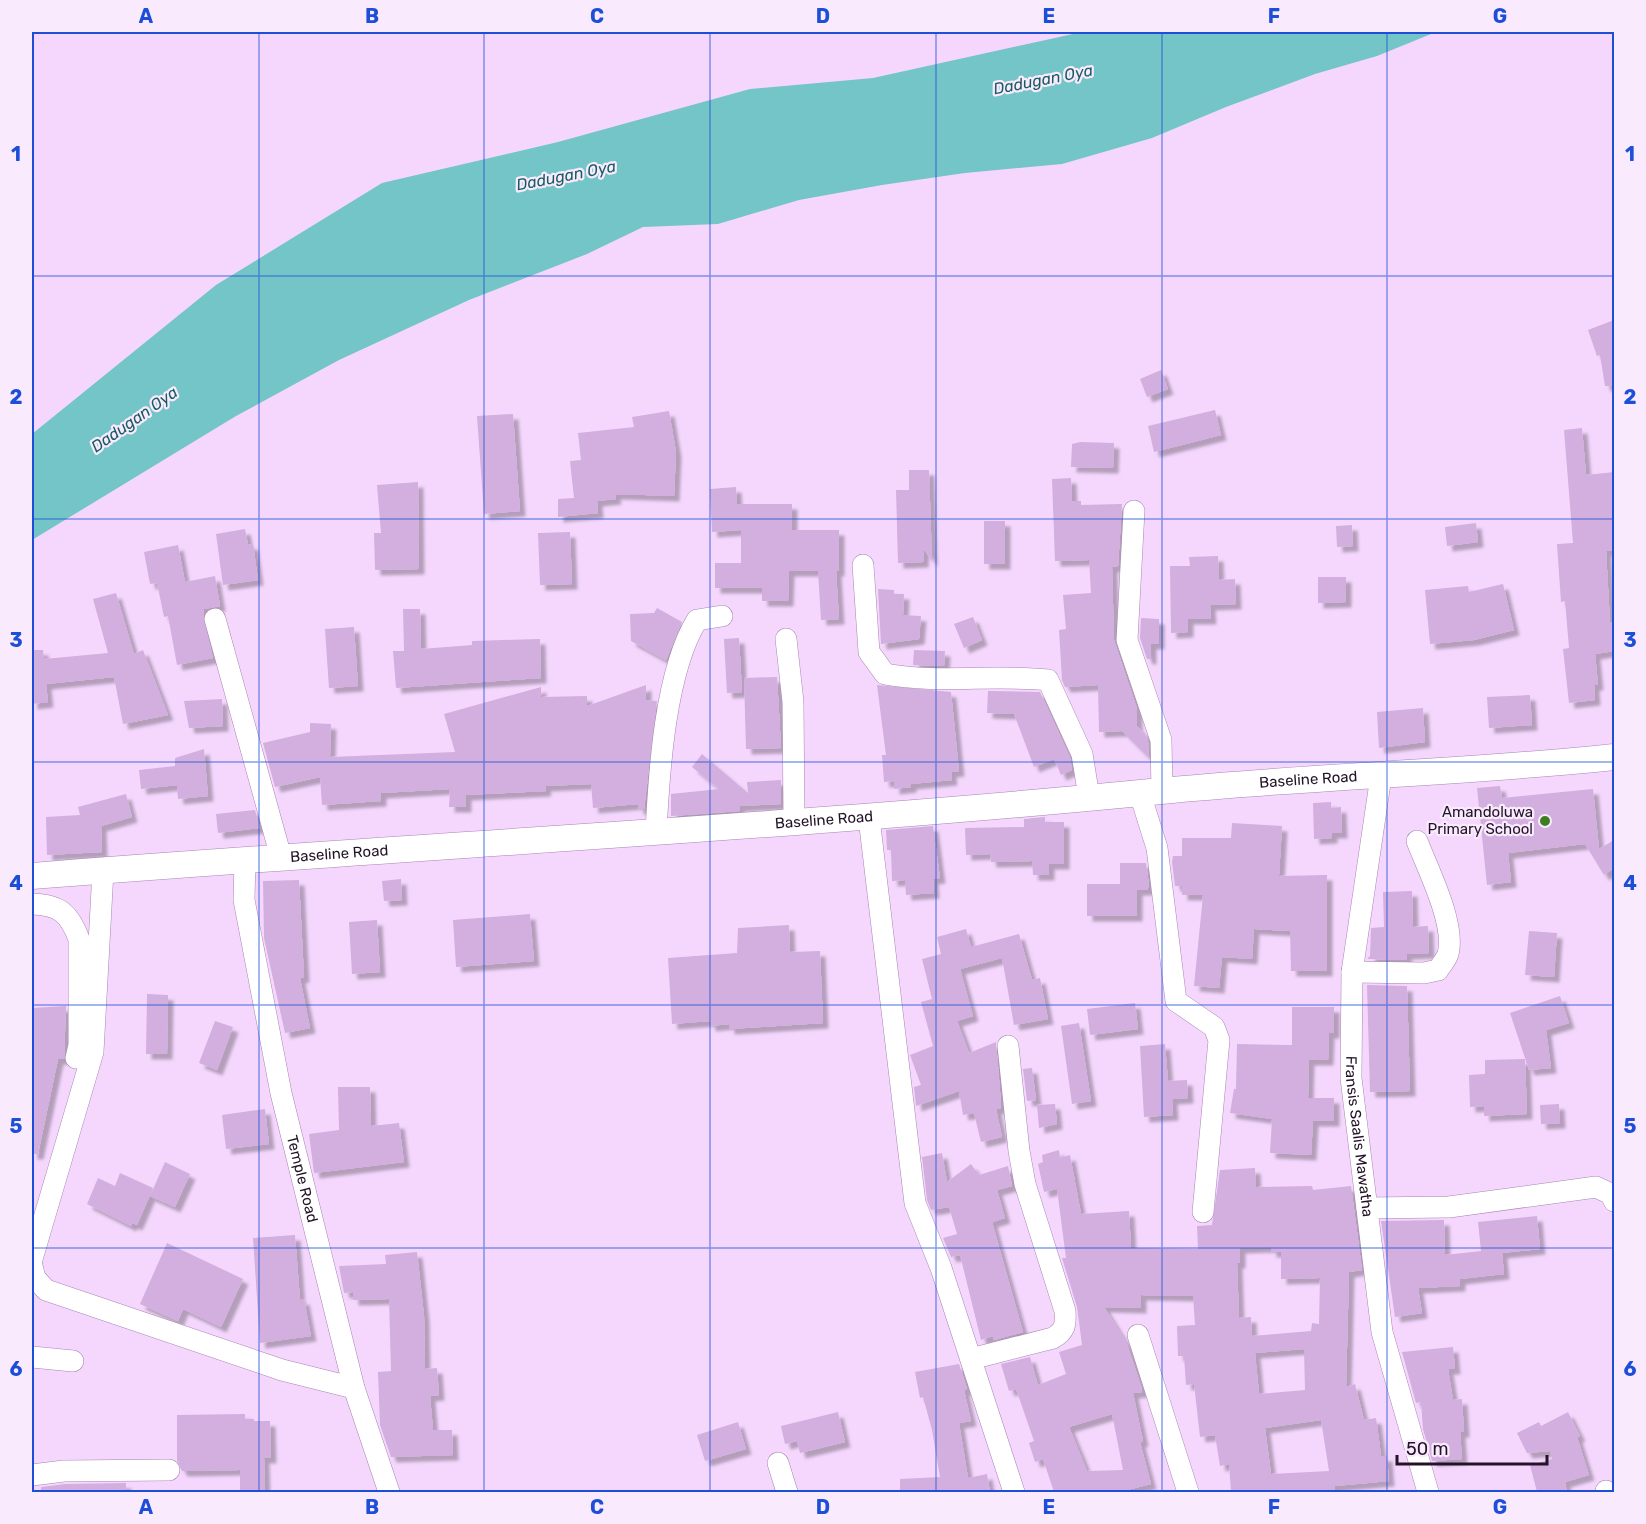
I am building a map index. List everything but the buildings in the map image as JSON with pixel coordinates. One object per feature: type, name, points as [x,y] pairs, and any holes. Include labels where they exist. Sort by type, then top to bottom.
[{"type":"main road","name":"Baseline Road","points":[[32,876],[281,856],[869,818],[1089,797],[1614,757]]},
{"type":"street","points":[[1134,511],[1127,640],[1161,740],[1151,792],[1176,1001],[1214,1027],[1219,1040],[1203,1212]]},
{"type":"street","points":[[863,565],[869,652],[885,674],[908,678],[1012,676],[1048,680],[1082,754],[1089,797]]},
{"type":"street","points":[[656,832],[664,730],[685,645],[697,620],[707,616],[722,616]]},
{"type":"street","points":[[215,619],[281,856]]},
{"type":"street","points":[[786,639],[793,702],[794,822]]},
{"type":"street","name":"Fransis Saalis Mawatha","points":[[1381,776],[1352,972],[1351,1078],[1382,1332],[1428,1492]]},
{"type":"street","points":[[869,818],[915,1203],[941,1268],[1014,1492]]},
{"type":"street","points":[[1352,972],[1424,973],[1438,970],[1448,956],[1450,941],[1446,920],[1417,841]]},
{"type":"street","name":"Temple Road","points":[[244,859],[244,900],[281,1093],[354,1388],[389,1492]]},
{"type":"street","points":[[32,1259],[93,1052],[103,871]]},
{"type":"street","points":[[32,903],[50,904],[64,912],[73,923],[79,939],[79,1045],[32,1207]]},
{"type":"street","points":[[971,1359],[1053,1338],[1062,1333],[1066,1323],[1065,1311],[1025,1184],[1008,1046]]},
{"type":"street","points":[[1367,1209],[1449,1207],[1596,1187],[1611,1194],[1614,1201]]},
{"type":"street","points":[[32,1266],[35,1278],[46,1290],[282,1370],[354,1388]]},
{"type":"street","points":[[1138,1335],[1188,1492]]},
{"type":"street","points":[[32,1357],[73,1360]]},
{"type":"street","points":[[778,1463],[787,1492]]},
{"type":"street","points":[[32,1475],[64,1471],[169,1470]]},
{"type":"water","name":"Dadugan Oya","points":[[1082,32],[1436,32],[1377,56],[1315,74],[1226,107],[1152,138],[1062,164],[965,173],[882,185],[799,200],[718,224],[643,227],[587,254],[469,300],[339,360],[236,416],[32,540],[32,434],[216,285],[382,183],[558,142],[750,89],[873,78]]},
{"type":"place","name":"Amandoluwa Primary School","points":[[1545,821]]}]
